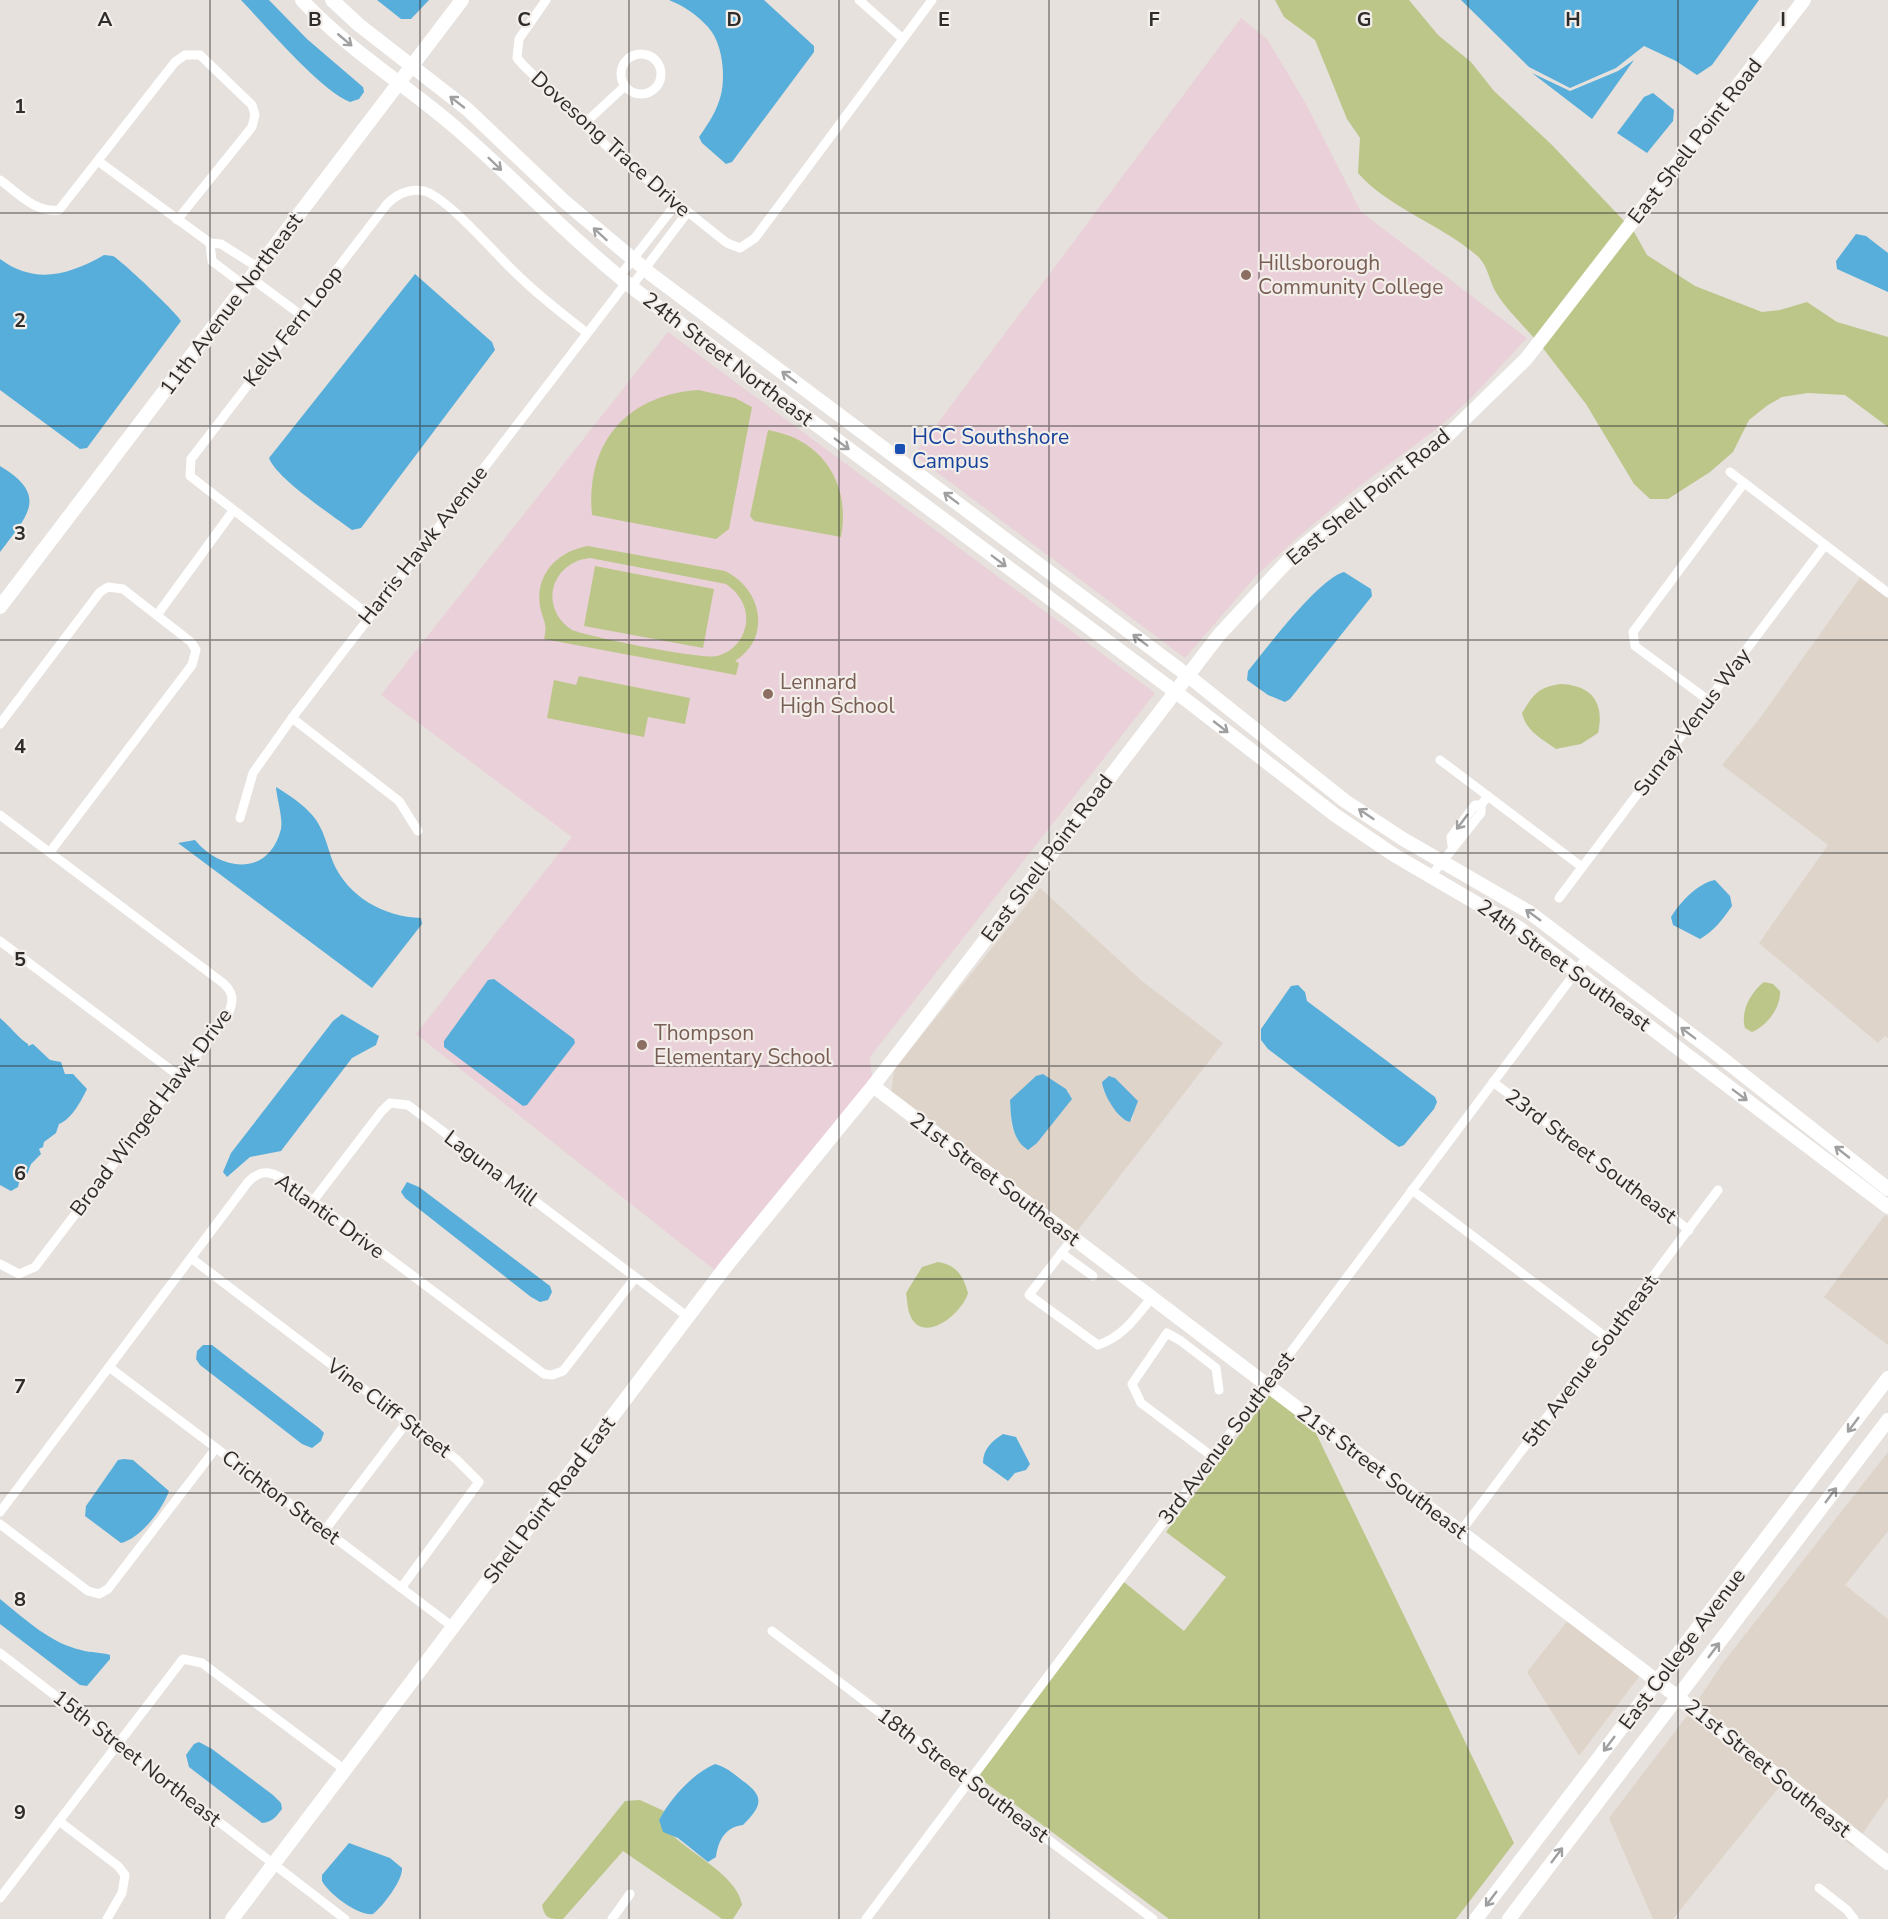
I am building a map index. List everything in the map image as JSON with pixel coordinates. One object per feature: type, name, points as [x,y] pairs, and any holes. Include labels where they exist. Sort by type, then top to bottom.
[{"type":"street","name":"24th Street Northeast","points":[[302,0],[344,39],[455,127],[549,217],[626,282],[1174,691]]},
{"type":"street","name":"24th Street Northeast","points":[[332,0],[412,67],[467,109],[564,201],[632,260],[1187,675]]},
{"type":"street","name":"11th Avenue Northeast","points":[[0,606],[462,0]]},
{"type":"street","name":"Dovesong Trace Drive","points":[[546,0],[519,39],[518,58],[615,153],[687,213],[727,243],[740,248],[748,244],[932,0]]},
{"type":"street","points":[[859,0],[903,39]]},
{"type":"street","name":"East Shell Point Road","points":[[873,1086],[1174,691],[1241,609],[1295,553],[1343,513],[1445,438],[1526,359],[1804,0]]},
{"type":"street","points":[[0,180],[37,207],[47,212],[59,210],[180,58],[190,53],[205,57],[249,100],[255,110],[254,120],[177,220]]},
{"type":"street","points":[[644,55],[655,61],[660,78],[654,89],[642,94],[625,86],[623,67],[631,57],[644,55]]},
{"type":"street","points":[[585,123],[625,86]]},
{"type":"street","points":[[98,161],[210,243],[221,244],[252,277],[301,315]]},
{"type":"street","name":"Kelly Fern Loop","points":[[369,615],[190,476],[191,459],[301,315],[387,204],[402,193],[414,190],[425,191],[442,202],[522,280],[587,333]]},
{"type":"street","points":[[626,282],[632,260],[676,204]]},
{"type":"street","points":[[626,282],[644,269],[687,213]]},
{"type":"street","points":[[210,243],[212,261],[252,277]]},
{"type":"street","name":"Harris Hawk Avenue","points":[[240,818],[253,773],[292,718],[626,282]]},
{"type":"street","points":[[1730,472],[1888,593]]},
{"type":"street","points":[[1708,700],[1635,646],[1633,632],[1744,483]]},
{"type":"street","points":[[157,615],[233,511]]},
{"type":"street","name":"Sunray Venus Way","points":[[1559,898],[1825,545]]},
{"type":"street","points":[[0,724],[100,592],[108,587],[123,589],[191,642],[196,650],[195,658],[50,852]]},
{"type":"street","name":"24th Street Southeast","points":[[1187,675],[1345,801],[1403,839],[1529,912],[1713,1051],[1888,1189]]},
{"type":"street","name":"24th Street Southeast","points":[[1174,691],[1335,815],[1394,855],[1519,928],[1888,1207]]},
{"type":"street","points":[[292,718],[399,801],[418,831]]},
{"type":"street","points":[[1440,760],[1582,867]]},
{"type":"street","points":[[1431,876],[1452,846],[1451,837],[1475,805],[1481,805],[1488,796]]},
{"type":"street","name":"Broad Winged Hawk Drive","points":[[0,815],[229,988],[233,1002],[228,1012],[35,1267],[19,1275],[0,1264]]},
{"type":"street","points":[[0,941],[179,1076]]},
{"type":"street","name":"3rd Avenue Southeast","points":[[866,1919],[1587,957]]},
{"type":"street","name":"23rd Street Southeast","points":[[1493,1082],[1689,1230]]},
{"type":"street","name":"21st Street Southeast","points":[[873,1086],[1678,1697],[1888,1863]]},
{"type":"street","name":"Shell Point Road East","points":[[232,1919],[688,1317],[873,1086]]},
{"type":"street","name":"Laguna Mill","points":[[313,1201],[381,1112],[390,1103],[402,1103],[408,1105],[688,1317]]},
{"type":"street","name":"Atlantic Drive","points":[[0,1512],[254,1176],[264,1172],[273,1173],[313,1201],[544,1374],[552,1376],[563,1371],[635,1278]]},
{"type":"street","points":[[1412,1190],[1607,1338]]},
{"type":"street","name":"5th Avenue Southeast","points":[[1461,1531],[1718,1190]]},
{"type":"street","points":[[1073,1238],[1029,1295],[1098,1345],[1111,1341],[1128,1327],[1152,1297]]},
{"type":"street","points":[[1061,1254],[1093,1276]]},
{"type":"street","name":"Vine Cliff Street","points":[[191,1258],[467,1468],[479,1482],[401,1588]]},
{"type":"street","points":[[1213,1457],[1141,1403],[1132,1384],[1167,1333],[1216,1368]]},
{"type":"street","points":[[1219,1390],[1216,1368],[1226,1354]]},
{"type":"street","name":"Crichton Street","points":[[109,1367],[453,1627]]},
{"type":"street","name":"East College Avenue","points":[[1476,1919],[1888,1378]]},
{"type":"street","name":"East College Avenue","points":[[1509,1919],[1888,1420]]},
{"type":"street","points":[[325,1530],[406,1422]]},
{"type":"street","points":[[0,1524],[88,1591],[99,1594],[108,1590],[216,1448]]},
{"type":"street","name":"18th Street Southeast","points":[[772,1631],[1153,1919]]},
{"type":"street","name":"15th Street Northeast","points":[[0,1653],[345,1919]]},
{"type":"street","points":[[0,1898],[183,1659],[202,1663],[345,1770]]},
{"type":"street","points":[[59,1821],[118,1866],[124,1875],[122,1893],[107,1919]]},
{"type":"street","points":[[1819,1888],[1847,1910],[1854,1919]]},
{"type":"street","points":[[612,1919],[630,1894]]},
{"type":"shaded area","name":"Hillsborough Community College","points":[[1241,18],[1267,39],[1305,102],[1361,212],[1527,338],[1472,397],[1443,424],[1353,491],[1255,577],[1185,658],[914,455]]},
{"type":"shaded area","name":"Lennard High School","points":[[668,332],[1155,693],[870,1057],[873,1086],[717,1272],[416,1034],[572,837],[381,695]]},
{"type":"shaded area","points":[[1862,575],[1888,596],[1888,1038],[1885,1036],[1878,1043],[1759,943],[1828,845],[1722,765],[1760,718]]},
{"type":"shaded area","points":[[1040,888],[1142,981],[1223,1043],[1075,1234],[891,1094],[894,1070]],"holes":[[[1043,1074],[1069,1092],[1037,1143],[1018,1140],[1012,1128],[1010,1100],[1020,1093],[1033,1078]],[[1102,1082],[1134,1114],[1132,1120],[1121,1118],[1103,1090]]]},
{"type":"shaded area","points":[[1885,1215],[1888,1217],[1888,1345],[1824,1297]]},
{"type":"shaded area","points":[[1888,1452],[1888,1531],[1845,1585],[1888,1619],[1888,1797],[1860,1837],[1695,1705],[1722,1664]]},
{"type":"shaded area","points":[[1569,1619],[1641,1674],[1579,1756],[1527,1672]]},
{"type":"shaded area","points":[[1690,1712],[1855,1844],[1853,1847],[1780,1786],[1673,1919],[1653,1919],[1609,1818]]},
{"type":"green space","points":[[1275,0],[1409,0],[1438,35],[1471,62],[1494,91],[1551,144],[1626,223],[1536,340],[1501,300],[1480,258],[1446,234],[1383,196],[1358,173],[1360,138],[1347,119],[1315,40],[1284,17]]},
{"type":"green space","points":[[1633,230],[1647,255],[1695,286],[1762,312],[1780,310],[1807,302],[1837,322],[1888,337],[1888,427],[1845,395],[1808,393],[1782,397],[1749,420],[1733,452],[1710,472],[1668,499],[1650,499],[1634,484],[1586,404],[1542,347]]},
{"type":"green space","points":[[698,390],[735,398],[752,407],[729,529],[716,539],[592,515],[592,489],[596,466],[604,445],[616,427],[631,413],[650,402],[673,394]]},
{"type":"green space","points":[[768,430],[804,443],[828,467],[837,482],[841,499],[843,517],[841,537],[754,521],[750,516]]},
{"type":"green space","points":[[588,546],[725,571],[738,579],[754,601],[758,614],[758,627],[747,651],[735,661],[739,663],[736,675],[544,639],[545,625],[539,594],[541,584],[545,574],[558,559]],"holes":[[[590,558],[726,584],[742,601],[746,611],[746,623],[737,644],[717,656],[691,655],[572,630],[561,621],[552,599],[558,577],[566,568],[577,561]]]},
{"type":"green space","points":[[595,566],[714,589],[703,648],[584,626]]},
{"type":"green space","points":[[579,676],[690,698],[685,724],[648,717],[644,737],[547,718],[554,680],[576,685]]},
{"type":"green space","points":[[1560,684],[1571,685],[1588,692],[1597,705],[1600,722],[1598,733],[1581,744],[1556,749],[1531,730],[1522,713],[1537,693]]},
{"type":"green space","points":[[1764,982],[1773,984],[1780,991],[1780,997],[1772,1015],[1752,1032],[1745,1028],[1745,1009],[1751,996]]},
{"type":"green space","points":[[938,1262],[945,1263],[958,1272],[968,1293],[955,1314],[939,1325],[923,1327],[916,1324],[911,1317],[906,1293],[922,1267]]},
{"type":"green space","points":[[1271,1393],[1312,1425],[1514,1843],[1456,1919],[1169,1919],[978,1777],[1124,1582],[1184,1631],[1226,1577],[1166,1532]]},
{"type":"green space","points":[[640,1800],[664,1811],[659,1820],[668,1831],[729,1881],[738,1893],[742,1905],[733,1919],[722,1919],[623,1851],[563,1919],[546,1916],[542,1905],[625,1801]]},
{"type":"water","points":[[241,0],[269,0],[307,39],[363,87],[364,92],[359,99],[350,102],[324,85]]},
{"type":"water","points":[[377,0],[429,0],[411,19],[401,19]]},
{"type":"water","points":[[669,0],[764,0],[814,46],[814,52],[732,162],[726,164],[702,143],[699,137],[721,95],[723,75],[718,43],[708,27],[699,19],[685,8]]},
{"type":"water","points":[[1461,0],[1759,0],[1712,65],[1697,75],[1676,61],[1644,46],[1616,68],[1570,88],[1529,67]]},
{"type":"water","points":[[1634,60],[1592,119],[1532,73],[1570,91],[1618,71]]},
{"type":"water","points":[[1653,93],[1674,110],[1673,121],[1647,153],[1617,133],[1644,97]]},
{"type":"water","points":[[1856,234],[1866,236],[1888,253],[1888,292],[1837,269],[1836,261]]},
{"type":"water","points":[[104,255],[113,256],[127,267],[181,321],[87,448],[80,449],[0,390],[0,259],[26,272],[52,274],[78,268]]},
{"type":"water","points":[[415,274],[492,342],[495,350],[361,528],[352,530],[293,486],[282,476],[269,458]]},
{"type":"water","points":[[0,466],[25,487],[29,497],[29,507],[18,528],[0,552]]},
{"type":"water","points":[[1344,572],[1371,589],[1372,596],[1290,699],[1285,702],[1268,695],[1247,680],[1248,671],[1307,600],[1333,577]]},
{"type":"water","points":[[276,787],[300,804],[317,821],[333,862],[348,885],[358,895],[369,903],[394,914],[421,918],[422,924],[372,988],[178,843],[195,840],[218,859],[230,863],[255,862],[275,845],[281,829]]},
{"type":"water","points":[[1715,880],[1730,896],[1732,906],[1718,924],[1700,939],[1673,925],[1671,917],[1684,899],[1702,885]]},
{"type":"water","points":[[494,979],[574,1039],[575,1043],[527,1105],[523,1106],[444,1047],[444,1041],[488,980]]},
{"type":"water","points":[[1298,985],[1305,992],[1307,1001],[1435,1097],[1437,1102],[1434,1109],[1404,1145],[1399,1147],[1390,1141],[1268,1049],[1261,1040],[1261,1029],[1291,986]]},
{"type":"water","points":[[342,1014],[379,1036],[376,1045],[352,1058],[281,1151],[250,1157],[227,1177],[223,1172],[231,1153],[333,1021]]},
{"type":"water","points":[[0,1018],[28,1046],[33,1044],[50,1060],[61,1062],[65,1074],[73,1074],[87,1089],[72,1114],[59,1124],[56,1133],[39,1149],[41,1154],[31,1164],[27,1175],[21,1174],[18,1187],[11,1191],[0,1185]]},
{"type":"water","points":[[1043,1074],[1066,1089],[1072,1099],[1037,1143],[1028,1150],[1022,1146],[1015,1134],[1010,1100],[1036,1076]]},
{"type":"water","points":[[1109,1076],[1115,1078],[1138,1101],[1130,1122],[1116,1112],[1105,1093],[1102,1082]]},
{"type":"water","points":[[407,1182],[419,1187],[550,1286],[552,1292],[548,1300],[540,1302],[531,1297],[405,1198],[401,1192]]},
{"type":"water","points":[[203,1345],[212,1345],[319,1428],[324,1433],[321,1441],[312,1448],[302,1444],[200,1365],[196,1359],[197,1351]]},
{"type":"water","points":[[1003,1434],[1016,1437],[1030,1464],[1026,1470],[1015,1473],[1008,1481],[983,1463],[989,1446]]},
{"type":"water","points":[[118,1460],[133,1460],[169,1491],[150,1522],[136,1535],[121,1543],[85,1516],[86,1506]]},
{"type":"water","points":[[0,1599],[38,1629],[59,1642],[81,1650],[110,1655],[110,1659],[87,1686],[80,1685],[0,1624]]},
{"type":"water","points":[[199,1742],[212,1749],[273,1795],[281,1803],[282,1809],[276,1817],[262,1823],[189,1767],[186,1755],[194,1744]]},
{"type":"water","points":[[715,1764],[730,1771],[750,1787],[758,1797],[758,1802],[754,1813],[743,1825],[727,1832],[716,1857],[708,1862],[678,1838],[663,1832],[659,1820],[683,1787]]},
{"type":"water","points":[[349,1843],[390,1858],[402,1868],[396,1886],[373,1914],[360,1912],[344,1903],[322,1881],[322,1875]]},
{"type":"place","name":"Hillsborough Community College","points":[[1246,275]]},
{"type":"place","name":"HCC Southshore Campus","points":[[900,449]]},
{"type":"place","name":"Lennard High School","points":[[768,694]]},
{"type":"place","name":"Thompson Elementary School","points":[[642,1045]]}]
